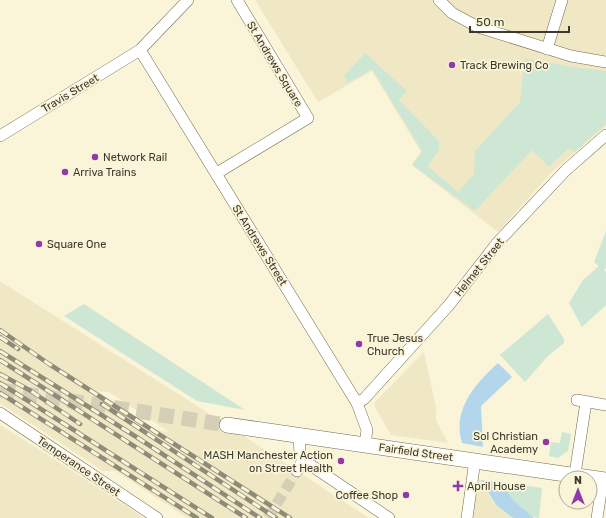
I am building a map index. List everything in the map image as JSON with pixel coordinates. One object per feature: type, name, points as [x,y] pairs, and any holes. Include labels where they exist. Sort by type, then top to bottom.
[{"type":"main road","name":"Fairfield Street","points":[[227,425],[558,472]]},
{"type":"street","name":"Travis Street","points":[[0,136],[140,50],[188,0]]},
{"type":"street","name":"St Andrews Square","points":[[216,174],[308,118],[237,0]]},
{"type":"street","points":[[439,0],[452,13],[478,27],[572,56],[606,62]]},
{"type":"street","points":[[547,49],[562,0]]},
{"type":"street","name":"St Andrews Street","points":[[140,50],[357,403],[368,430],[366,444]]},
{"type":"street","name":"Helmet Street","points":[[357,403],[367,395],[449,305],[503,237],[566,170],[606,135]]},
{"type":"street","points":[[575,470],[581,401],[606,405]]},
{"type":"street","name":"Temperance Street","points":[[0,413],[157,518]]},
{"type":"street","points":[[299,436],[300,454],[303,460],[389,518]]},
{"type":"street","points":[[297,471],[303,460]]},
{"type":"street","points":[[467,518],[475,460]]},
{"type":"street","points":[[598,518],[605,480]]},
{"type":"shaded area","points":[[255,0],[606,0],[606,126],[551,173],[498,232],[412,165],[421,152],[372,71],[318,102]]},
{"type":"shaded area","points":[[0,281],[227,425],[369,518],[187,518],[116,471],[103,471],[0,403]],"holes":[[[97,391],[109,392],[169,432],[156,430]]]},
{"type":"shaded area","points":[[424,352],[436,408],[436,420],[448,443],[391,435],[375,407],[375,402]]},
{"type":"shaded area","points":[[0,425],[34,446],[144,518],[0,518]]},
{"type":"shaded area","points":[[476,479],[481,480],[495,505],[513,518],[473,518]]},
{"type":"green space","points":[[365,53],[407,91],[399,100],[439,141],[439,150],[428,166],[458,192],[474,174],[475,151],[520,102],[525,58],[579,68],[606,71],[606,124],[575,152],[569,148],[549,167],[532,150],[475,211],[412,165],[422,151],[372,69],[348,83],[344,76]]},
{"type":"green space","points":[[606,231],[606,268],[604,270],[606,272],[606,305],[582,327],[569,303],[583,280],[599,266],[594,262]]},
{"type":"green space","points":[[84,304],[245,410],[197,401],[64,316]]},
{"type":"green space","points":[[548,314],[564,339],[564,343],[548,356],[525,382],[500,355]]},
{"type":"green space","points":[[562,432],[571,434],[568,451],[558,458],[549,456],[551,442],[560,443]]},
{"type":"green space","points":[[499,482],[542,488],[539,518],[534,517],[522,510]]},
{"type":"water","points":[[498,363],[512,377],[481,406],[483,447],[462,443],[460,420],[463,409],[474,389]]},
{"type":"water","points":[[481,480],[499,482],[515,502],[534,518],[513,518],[496,505]]},
{"type":"tunnel","points":[[0,390],[227,425]]},
{"type":"tunnel","points":[[268,518],[297,471]]},
{"type":"railway","points":[[0,330],[49,364],[290,518]]},
{"type":"railway","points":[[0,337],[18,349]]},
{"type":"railway","points":[[0,351],[138,438],[260,518]]},
{"type":"railway","points":[[0,360],[246,518]]},
{"type":"railway","points":[[0,374],[31,391],[80,424]]},
{"type":"railway","points":[[0,383],[212,518]]},
{"type":"railway","points":[[0,393],[197,518]]},
{"type":"railway","points":[[102,404],[276,518]]},
{"type":"place","name":"Track Brewing Co","points":[[452,65]]},
{"type":"place","name":"Network Rail","points":[[95,157]]},
{"type":"place","name":"Arriva Trains","points":[[65,172]]},
{"type":"place","name":"Square One","points":[[39,244]]},
{"type":"place","name":"True Jesus Church","points":[[359,344]]},
{"type":"place","name":"Sol Christian Academy","points":[[546,442]]},
{"type":"place","name":"MASH Manchester Action on Street Health","points":[[341,461]]},
{"type":"place","name":"April House","points":[[458,486]]},
{"type":"place","name":"Coffee Shop","points":[[406,495]]}]
